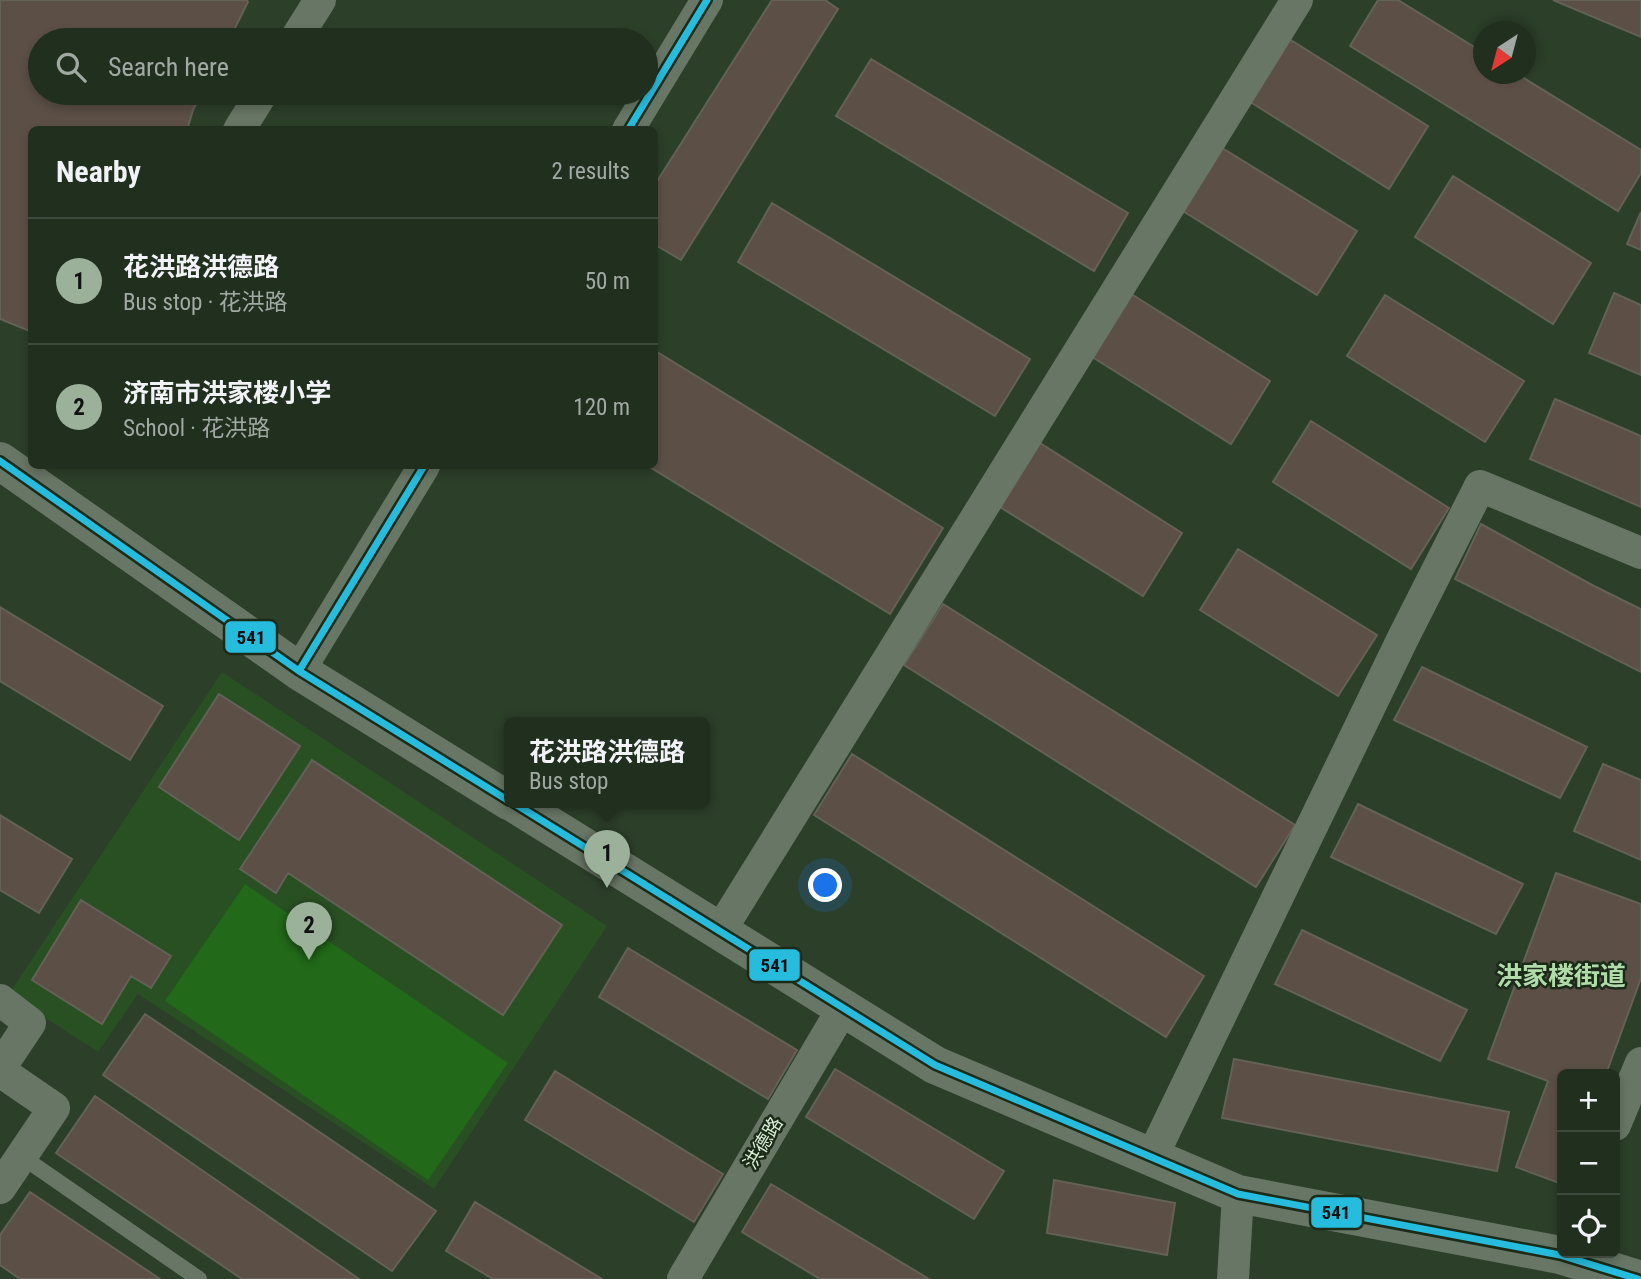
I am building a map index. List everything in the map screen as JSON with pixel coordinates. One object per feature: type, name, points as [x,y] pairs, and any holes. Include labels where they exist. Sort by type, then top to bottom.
[{"type":"street","points":[[302,28],[320,0]]},
{"type":"street","points":[[658,81],[707,0]]},
{"type":"street","points":[[720,931],[1297,0]]},
{"type":"street","points":[[241,126],[255,105]]},
{"type":"street","points":[[630,126],[643,105]]},
{"type":"street","points":[[0,461],[299,671],[504,797]]},
{"type":"street","points":[[299,671],[422,469]]},
{"type":"street","points":[[1152,1157],[1397,650],[1480,486],[1641,553]]},
{"type":"street","points":[[521,808],[935,1065],[1238,1194],[1557,1251]]},
{"type":"street","points":[[0,1000],[30,1023],[0,1069],[54,1108],[0,1188]]},
{"type":"street","name":"洪德路","points":[[683,1279],[843,1008]]},
{"type":"street","points":[[1620,1113],[1641,1063]]},
{"type":"street","points":[[1233,1279],[1238,1194]]},
{"type":"street","points":[[1578,1258],[1638,1279]]},
{"type":"lane","points":[[21,1156],[199,1279]]},
{"type":"shaded area","points":[[222,672],[607,926],[434,1189],[138,994],[98,1052],[9,994]]},
{"type":"shaded area","points":[[245,884],[508,1063],[428,1180],[165,1001]]},
{"type":"building","points":[[0,0],[247,0],[235,28],[28,28],[28,105],[196,105],[188,126],[28,126],[28,330],[0,319]]},
{"type":"building","points":[[772,0],[825,0],[838,9],[681,260],[658,246],[658,180]]},
{"type":"building","points":[[1378,0],[1398,0],[1473,46],[1473,84],[1533,84],[1641,150],[1641,173],[1618,211],[1350,46]]},
{"type":"building","points":[[1553,0],[1641,0],[1641,37]]},
{"type":"building","points":[[1286,37],[1428,126],[1389,189],[1247,100]]},
{"type":"building","points":[[871,59],[1128,213],[1094,271],[836,116]]},
{"type":"building","points":[[1214,143],[1357,231],[1317,295],[1175,206]]},
{"type":"building","points":[[1453,176],[1591,263],[1553,324],[1415,237]]},
{"type":"building","points":[[772,203],[1030,359],[995,416],[738,262]]},
{"type":"building","points":[[1641,212],[1641,250],[1627,244]]},
{"type":"building","points":[[1128,292],[1270,381],[1231,444],[1089,355]]},
{"type":"building","points":[[1614,293],[1641,305],[1641,375],[1589,353]]},
{"type":"building","points":[[1385,295],[1524,381],[1485,442],[1347,356]]},
{"type":"building","points":[[658,352],[943,528],[890,614],[653,469],[658,469]]},
{"type":"building","points":[[1555,399],[1641,436],[1641,507],[1530,459]]},
{"type":"building","points":[[1311,421],[1449,508],[1411,569],[1273,482]]},
{"type":"building","points":[[1040,443],[1182,533],[1143,596],[1000,507]]},
{"type":"building","points":[[1481,524],[1641,609],[1641,672],[1455,579]]},
{"type":"building","points":[[1238,549],[1377,635],[1338,696],[1200,610]]},
{"type":"building","points":[[943,604],[1295,825],[1256,887],[904,665]]},
{"type":"building","points":[[0,607],[163,706],[130,760],[0,681]]},
{"type":"building","points":[[1422,667],[1587,747],[1560,798],[1394,720]]},
{"type":"building","points":[[219,694],[300,746],[239,840],[159,787]]},
{"type":"building","points":[[852,754],[1204,976],[1166,1037],[814,815]]},
{"type":"building","points":[[312,760],[562,925],[503,1015],[288,873],[276,893],[240,869]]},
{"type":"building","points":[[1603,764],[1641,780],[1641,860],[1574,831]]},
{"type":"building","points":[[1358,804],[1523,884],[1496,934],[1331,857]]},
{"type":"building","points":[[0,815],[72,859],[39,913],[0,890]]},
{"type":"building","points":[[1556,873],[1641,904],[1641,978],[1608,1069],[1557,1069],[1557,1182],[1516,1167],[1548,1081],[1488,1059]]},
{"type":"building","points":[[81,900],[171,956],[151,988],[131,976],[102,1024],[32,980]]},
{"type":"building","points":[[1302,930],[1467,1010],[1440,1061],[1275,984]]},
{"type":"building","points":[[628,948],[797,1050],[768,1099],[599,997]]},
{"type":"building","points":[[145,1014],[436,1211],[392,1271],[103,1075]]},
{"type":"building","points":[[1234,1059],[1509,1112],[1497,1171],[1222,1118]]},
{"type":"building","points":[[835,1069],[1004,1171],[974,1219],[806,1117]]},
{"type":"building","points":[[555,1071],[723,1174],[694,1222],[525,1120]]},
{"type":"building","points":[[95,1096],[359,1279],[242,1279],[56,1153]]},
{"type":"building","points":[[1054,1180],[1175,1203],[1167,1255],[1047,1233]]},
{"type":"building","points":[[771,1184],[929,1279],[820,1279],[742,1232]]},
{"type":"building","points":[[30,1192],[160,1279],[20,1279],[0,1265],[0,1235]]},
{"type":"building","points":[[475,1202],[602,1279],[493,1279],[446,1251]]},
{"type":"transit line","name":"541","points":[[658,81],[707,0]]},
{"type":"transit line","name":"541","points":[[630,126],[643,105]]},
{"type":"transit line","name":"541","points":[[0,461],[299,671],[504,798]]},
{"type":"transit line","name":"541","points":[[299,671],[422,469]]},
{"type":"transit line","name":"541","points":[[522,808],[935,1065],[1238,1194],[1560,1255],[1638,1279]]},
{"type":"place","name":"花洪路洪德路","points":[[607,888]]},
{"type":"place","name":"济南市洪家楼小学","points":[[309,960]]},
{"type":"district","name":"洪家楼街道","points":[[1561,976]]}]
